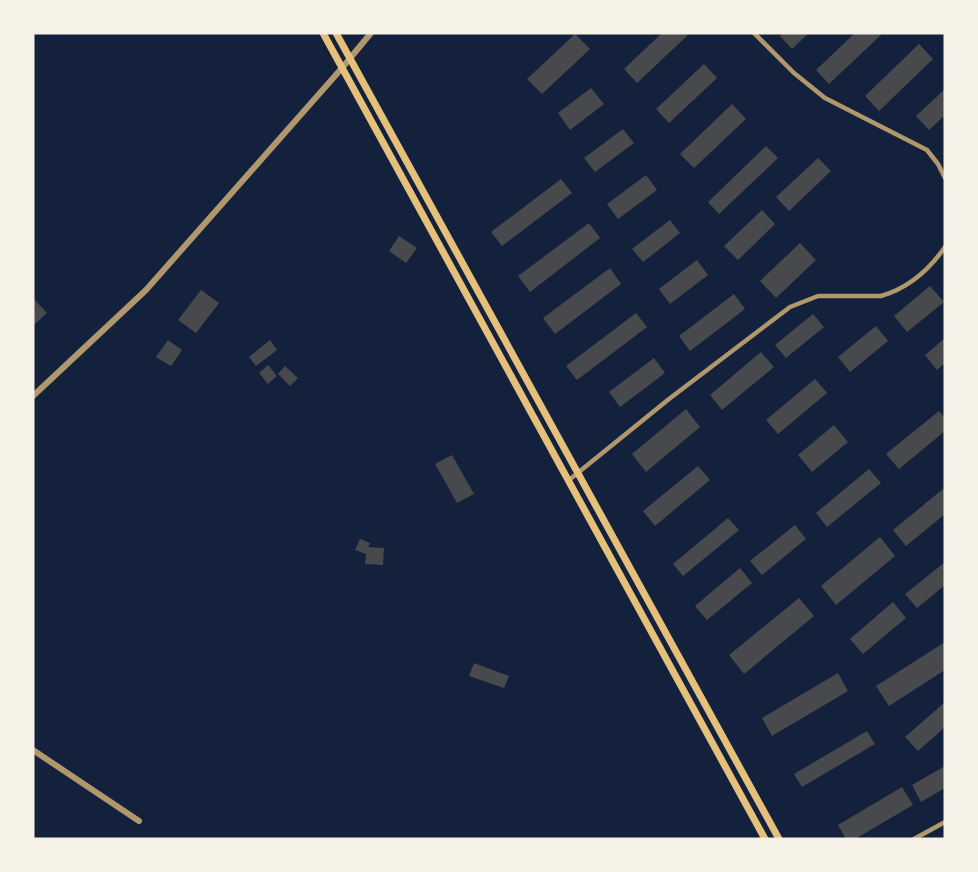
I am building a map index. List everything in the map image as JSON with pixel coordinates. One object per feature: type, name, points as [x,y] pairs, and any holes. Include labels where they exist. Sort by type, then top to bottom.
[{"type":"main road","points":[[323,33],[765,839]]},
{"type":"main road","points":[[336,33],[779,839]]},
{"type":"street","points":[[33,396],[146,290],[351,59],[371,33]]},
{"type":"street","points":[[754,33],[794,73],[825,98],[927,150],[945,177]]},
{"type":"street","points":[[568,480],[790,307],[818,296],[881,296],[891,293],[926,271],[945,247]]},
{"type":"street","points":[[33,750],[139,821]]},
{"type":"street","points":[[914,839],[945,822]]},
{"type":"building","points":[[662,33],[688,35],[637,83],[624,69]]},
{"type":"building","points":[[784,33],[809,33],[792,49],[780,36]]},
{"type":"building","points":[[855,33],[883,33],[829,84],[816,70]]},
{"type":"building","points":[[575,34],[590,49],[542,94],[527,79]]},
{"type":"building","points":[[919,44],[933,59],[879,111],[865,96]]},
{"type":"building","points":[[704,64],[717,78],[669,123],[656,109]]},
{"type":"building","points":[[591,88],[604,104],[570,130],[558,113]]},
{"type":"building","points":[[945,89],[945,115],[929,130],[916,116]]},
{"type":"building","points":[[732,104],[746,119],[694,168],[680,154]]},
{"type":"building","points":[[623,129],[634,143],[595,172],[584,158]]},
{"type":"building","points":[[766,146],[778,158],[719,214],[708,202]]},
{"type":"building","points":[[818,158],[831,171],[789,211],[776,197]]},
{"type":"building","points":[[646,175],[657,190],[618,219],[607,204]]},
{"type":"building","points":[[561,179],[572,193],[502,246],[491,232]]},
{"type":"building","points":[[762,210],[775,224],[738,260],[724,246]]},
{"type":"building","points":[[670,220],[680,233],[643,262],[632,249]]},
{"type":"building","points":[[589,223],[600,238],[530,292],[518,276]]},
{"type":"building","points":[[399,236],[417,248],[406,263],[389,251]]},
{"type":"building","points":[[800,243],[816,260],[776,298],[760,281]]},
{"type":"building","points":[[697,260],[708,275],[670,304],[659,289]]},
{"type":"building","points":[[610,268],[621,284],[555,334],[543,318]]},
{"type":"building","points":[[930,286],[944,302],[907,332],[894,316]]},
{"type":"building","points":[[201,290],[219,303],[196,333],[178,320]]},
{"type":"building","points":[[734,294],[745,309],[690,351],[679,336]]},
{"type":"building","points":[[33,298],[47,313],[33,326]]},
{"type":"building","points":[[636,313],[647,327],[577,380],[566,366]]},
{"type":"building","points":[[813,314],[824,327],[786,358],[775,345]]},
{"type":"building","points":[[876,326],[888,341],[850,372],[838,357]]},
{"type":"building","points":[[945,338],[945,363],[937,370],[925,355]]},
{"type":"building","points":[[168,340],[182,350],[171,366],[156,357]]},
{"type":"building","points":[[270,340],[277,350],[256,366],[249,357]]},
{"type":"building","points":[[761,352],[774,367],[722,410],[710,395]]},
{"type":"building","points":[[654,358],[665,373],[620,407],[609,392]]},
{"type":"building","points":[[268,365],[277,376],[268,384],[259,373]]},
{"type":"building","points":[[285,366],[298,378],[290,386],[278,374]]},
{"type":"building","points":[[815,379],[827,393],[778,434],[766,420]]},
{"type":"building","points":[[686,409],[700,427],[646,472],[632,454]]},
{"type":"building","points":[[939,411],[945,418],[945,431],[899,469],[886,454]]},
{"type":"building","points":[[834,425],[848,442],[812,472],[798,455]]},
{"type":"building","points":[[452,455],[474,494],[457,503],[435,464]]},
{"type":"building","points":[[698,466],[710,480],[655,526],[643,511]]},
{"type":"building","points":[[869,469],[881,483],[827,527],[816,513]]},
{"type":"building","points":[[943,489],[945,491],[945,514],[906,546],[893,530]]},
{"type":"building","points":[[728,518],[739,530],[683,576],[673,564]]},
{"type":"building","points":[[795,525],[806,539],[762,575],[750,561]]},
{"type":"building","points":[[880,537],[895,556],[836,605],[821,586]]},
{"type":"building","points":[[360,539],[370,543],[368,547],[384,548],[383,565],[365,564],[366,554],[355,550]]},
{"type":"building","points":[[945,562],[945,585],[917,608],[905,594]]},
{"type":"building","points":[[740,568],[752,583],[707,620],[695,606]]},
{"type":"building","points":[[799,598],[814,616],[744,674],[729,655]]},
{"type":"building","points":[[893,602],[906,618],[863,654],[850,639]]},
{"type":"building","points":[[945,642],[945,670],[889,706],[876,686]]},
{"type":"building","points":[[474,663],[509,676],[504,688],[469,676]]},
{"type":"building","points":[[838,673],[848,691],[772,736],[762,718]]},
{"type":"building","points":[[945,702],[945,727],[918,751],[905,737]]},
{"type":"building","points":[[867,731],[875,744],[802,787],[794,774]]},
{"type":"building","points":[[945,766],[945,788],[921,802],[912,785]]},
{"type":"building","points":[[902,787],[913,805],[855,839],[846,839],[838,825]]}]
